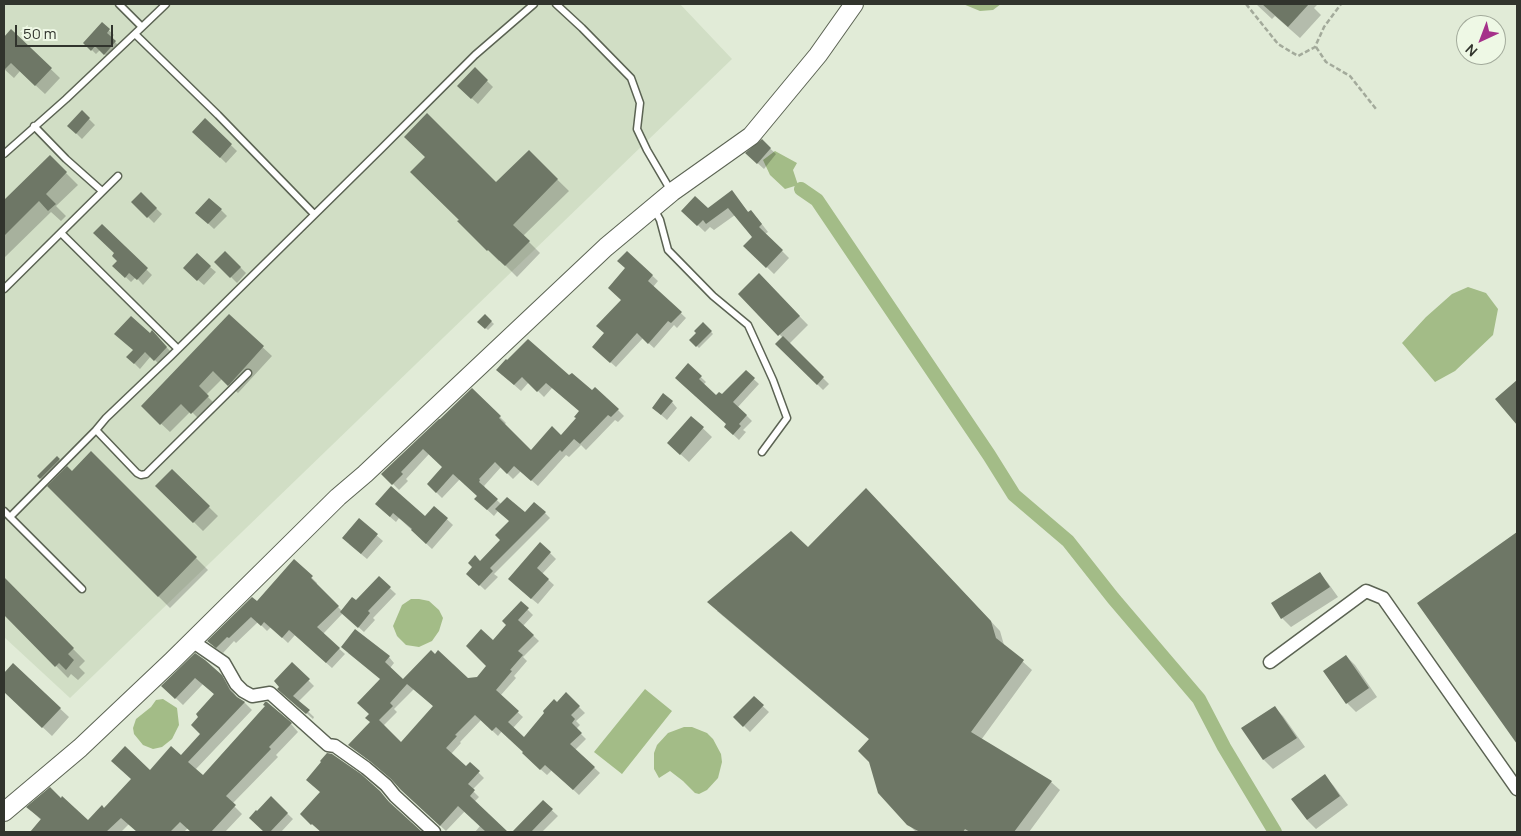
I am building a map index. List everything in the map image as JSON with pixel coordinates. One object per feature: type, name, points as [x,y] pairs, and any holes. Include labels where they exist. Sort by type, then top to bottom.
[{"type":"street","points":[[4,812],[80,748],[338,497],[365,474],[606,247],[672,192],[751,136],[818,55],[854,4]]},
{"type":"street","points":[[1270,662],[1366,591],[1383,598],[1517,789]]},
{"type":"street","points":[[192,641],[224,663],[236,684],[243,691],[252,696],[270,693],[328,744],[335,746],[366,768],[386,784],[394,796],[434,832]]},
{"type":"lane","points":[[119,4],[142,27]]},
{"type":"lane","points":[[4,154],[66,99],[166,4]]},
{"type":"lane","points":[[10,517],[106,418],[382,148],[475,54],[534,4]]},
{"type":"lane","points":[[556,4],[631,78],[640,103],[637,129],[672,192]]},
{"type":"lane","points":[[135,34],[218,115],[314,214]]},
{"type":"lane","points":[[34,126],[66,159],[102,191]]},
{"type":"lane","points":[[4,289],[118,176]]},
{"type":"lane","points":[[653,208],[660,220],[668,250],[713,296],[748,325],[769,372],[788,418],[762,452]]},
{"type":"lane","points":[[61,233],[178,349]]},
{"type":"lane","points":[[96,430],[137,473],[146,474],[248,373]]},
{"type":"lane","points":[[4,511],[82,589]]},
{"type":"path","points":[[1246,4],[1278,44],[1298,56],[1316,47],[1324,27],[1341,4]]},
{"type":"path","points":[[1316,47],[1326,62],[1350,76],[1376,109]]},
{"type":"shaded area","points":[[4,4],[680,4],[732,59],[70,698],[4,637]]},
{"type":"shaded area","points":[[963,4],[1001,4],[993,10],[980,11]]},
{"type":"shaded area","points":[[775,151],[797,163],[793,170],[798,185],[785,189],[770,175],[763,160]]},
{"type":"shaded area","points":[[1468,287],[1486,293],[1498,309],[1493,335],[1455,371],[1435,382],[1402,343],[1426,317],[1452,294]]},
{"type":"shaded area","points":[[411,599],[429,601],[439,610],[443,618],[439,631],[432,641],[419,647],[406,645],[397,636],[393,626],[402,605]]},
{"type":"shaded area","points":[[645,689],[672,711],[622,774],[594,752]]},
{"type":"shaded area","points":[[163,699],[177,708],[179,725],[172,739],[162,747],[153,749],[143,745],[134,734],[133,728],[136,719],[151,707],[156,700]]},
{"type":"shaded area","points":[[684,727],[692,727],[707,733],[713,739],[721,754],[722,762],[718,778],[707,790],[699,794],[695,793],[670,771],[659,778],[654,769],[654,753],[657,745],[668,733]]},
{"type":"building","points":[[1262,4],[1309,4],[1288,27]]},
{"type":"building","points":[[102,22],[110,29],[107,33],[116,41],[104,55],[95,46],[91,51],[83,43]]},
{"type":"building","points":[[11,29],[52,68],[35,86],[11,63],[4,70],[4,37]]},
{"type":"building","points":[[475,67],[488,80],[471,99],[457,86]]},
{"type":"building","points":[[82,110],[90,118],[76,134],[67,126]]},
{"type":"building","points":[[427,113],[496,182],[529,150],[558,179],[513,225],[530,241],[505,266],[487,251],[457,221],[459,220],[410,172],[425,157],[404,137]]},
{"type":"building","points":[[205,118],[232,144],[220,158],[192,132]]},
{"type":"building","points":[[762,139],[771,148],[757,164],[745,153]]},
{"type":"building","points":[[50,155],[67,172],[46,194],[56,204],[48,211],[39,201],[4,236],[4,200]]},
{"type":"building","points":[[732,190],[748,212],[751,210],[762,224],[759,227],[783,250],[766,268],[743,246],[752,237],[728,208],[706,224],[703,220],[697,226],[681,211],[695,196],[708,208]]},
{"type":"building","points":[[141,192],[157,208],[147,218],[131,202]]},
{"type":"building","points":[[209,198],[222,209],[208,224],[195,213]]},
{"type":"building","points":[[102,224],[148,268],[137,280],[129,273],[125,278],[112,266],[117,261],[112,256],[114,253],[93,233]]},
{"type":"building","points":[[225,251],[241,267],[230,278],[214,262]]},
{"type":"building","points":[[627,251],[653,275],[648,281],[682,312],[671,323],[668,321],[648,344],[637,333],[610,363],[592,347],[604,333],[596,326],[621,300],[608,288],[625,268],[617,261]]},
{"type":"building","points":[[197,253],[211,266],[197,281],[183,268]]},
{"type":"building","points":[[759,273],[800,316],[778,336],[738,294]]},
{"type":"building","points":[[229,314],[264,346],[228,386],[213,371],[199,386],[209,396],[191,414],[181,404],[160,425],[141,406]]},
{"type":"building","points":[[485,314],[492,321],[485,329],[477,322]]},
{"type":"building","points":[[131,316],[150,333],[152,330],[167,347],[154,361],[145,352],[134,364],[126,357],[133,350],[114,334]]},
{"type":"building","points":[[703,322],[712,331],[696,347],[689,340],[696,333],[694,331]]},
{"type":"building","points":[[783,336],[824,377],[817,385],[775,344]]},
{"type":"building","points":[[528,339],[569,375],[572,373],[592,390],[595,387],[619,409],[611,417],[608,415],[580,444],[574,439],[562,452],[560,450],[531,481],[514,466],[507,474],[495,462],[479,479],[479,482],[498,499],[487,510],[474,499],[477,496],[453,474],[436,493],[427,484],[442,467],[423,449],[401,472],[403,474],[392,485],[381,474],[472,388],[501,416],[499,418],[531,450],[552,426],[561,435],[576,418],[574,417],[579,411],[546,383],[537,392],[522,377],[514,385],[496,370]]},
{"type":"building","points":[[688,363],[702,376],[699,379],[716,395],[719,392],[722,394],[746,370],[755,378],[733,402],[747,415],[733,435],[724,427],[726,424],[675,378]]},
{"type":"building","points":[[1517,380],[1517,425],[1495,399]]},
{"type":"building","points":[[663,393],[673,401],[661,415],[652,408]]},
{"type":"building","points":[[691,416],[704,427],[680,455],[667,443]]},
{"type":"building","points":[[91,451],[197,557],[158,597],[47,486],[67,466],[72,471]]},
{"type":"building","points":[[57,456],[60,459],[40,479],[37,476]]},
{"type":"building","points":[[172,469],[210,506],[193,523],[155,486]]},
{"type":"building","points":[[391,486],[425,516],[434,506],[448,518],[426,544],[393,513],[390,517],[375,504]]},
{"type":"building","points":[[866,488],[991,621],[996,638],[1024,660],[971,732],[1052,781],[1014,832],[970,832],[965,829],[963,832],[920,832],[907,825],[878,793],[869,762],[858,751],[869,739],[707,602],[791,531],[808,547]]},
{"type":"building","points":[[507,497],[525,512],[534,502],[546,512],[490,568],[493,571],[479,586],[466,574],[472,567],[468,563],[475,555],[480,561],[500,540],[495,535],[509,521],[495,509]]},
{"type":"building","points":[[359,518],[378,534],[361,554],[342,538]]},
{"type":"building","points":[[1517,532],[1517,744],[1417,603]]},
{"type":"building","points":[[540,542],[551,552],[537,568],[549,579],[531,599],[508,579]]},
{"type":"building","points":[[294,559],[313,576],[311,578],[339,606],[317,627],[340,648],[326,663],[289,630],[282,638],[264,622],[261,626],[251,617],[216,648],[207,641],[252,597],[257,601]]},
{"type":"building","points":[[1320,572],[1330,587],[1281,619],[1271,603]]},
{"type":"building","points":[[379,576],[391,587],[368,611],[370,613],[358,628],[340,612],[352,597],[356,600]]},
{"type":"building","points":[[4,577],[74,648],[68,654],[74,660],[66,670],[59,663],[55,667],[4,615]]},
{"type":"building","points":[[521,601],[529,608],[518,620],[534,635],[518,651],[523,655],[496,690],[519,711],[508,722],[524,737],[554,699],[557,702],[566,692],[580,706],[571,715],[575,719],[572,723],[582,733],[570,744],[595,767],[573,790],[545,765],[540,770],[496,727],[492,731],[475,715],[455,735],[457,736],[446,748],[466,766],[470,762],[480,771],[468,784],[475,790],[470,796],[508,832],[486,832],[458,806],[440,826],[391,779],[348,745],[370,722],[365,718],[369,714],[357,703],[380,679],[341,647],[355,629],[390,656],[385,662],[403,679],[431,650],[435,654],[438,650],[468,678],[477,677],[486,666],[466,646],[481,629],[493,640],[506,625],[502,621]],"holes":[[[407,684],[433,706],[401,742],[379,720],[393,706],[390,703]]]},
{"type":"building","points":[[195,653],[222,675],[230,690],[245,702],[188,762],[203,775],[265,706],[263,705],[265,702],[292,723],[269,747],[271,749],[226,796],[236,805],[211,832],[191,832],[180,822],[170,832],[137,832],[121,818],[106,832],[30,832],[41,819],[26,807],[50,787],[88,820],[102,805],[104,808],[131,779],[111,761],[125,746],[150,770],[171,746],[181,755],[200,734],[191,725],[198,717],[196,714],[214,694],[195,678],[175,699],[161,686]]},
{"type":"building","points":[[1346,655],[1369,688],[1346,704],[1323,671]]},
{"type":"building","points":[[292,662],[310,679],[293,696],[310,710],[306,714],[277,689],[279,687],[274,681]]},
{"type":"building","points":[[13,663],[61,708],[42,728],[4,692],[4,673]]},
{"type":"building","points":[[754,696],[764,705],[743,727],[733,717]]},
{"type":"building","points":[[1275,706],[1297,738],[1263,760],[1241,728]]},
{"type":"building","points":[[327,753],[332,754],[361,774],[422,832],[321,832],[311,825],[300,814],[320,792],[306,780]]},
{"type":"building","points":[[1325,774],[1340,796],[1307,820],[1291,799]]},
{"type":"building","points":[[271,796],[288,813],[270,832],[264,832],[249,818]]},
{"type":"building","points":[[543,800],[553,809],[531,832],[512,832]]},
{"type":"waterway","points":[[801,189],[817,200],[1014,495],[1068,541],[1113,598],[1199,699],[1224,747],[1275,832]]}]
